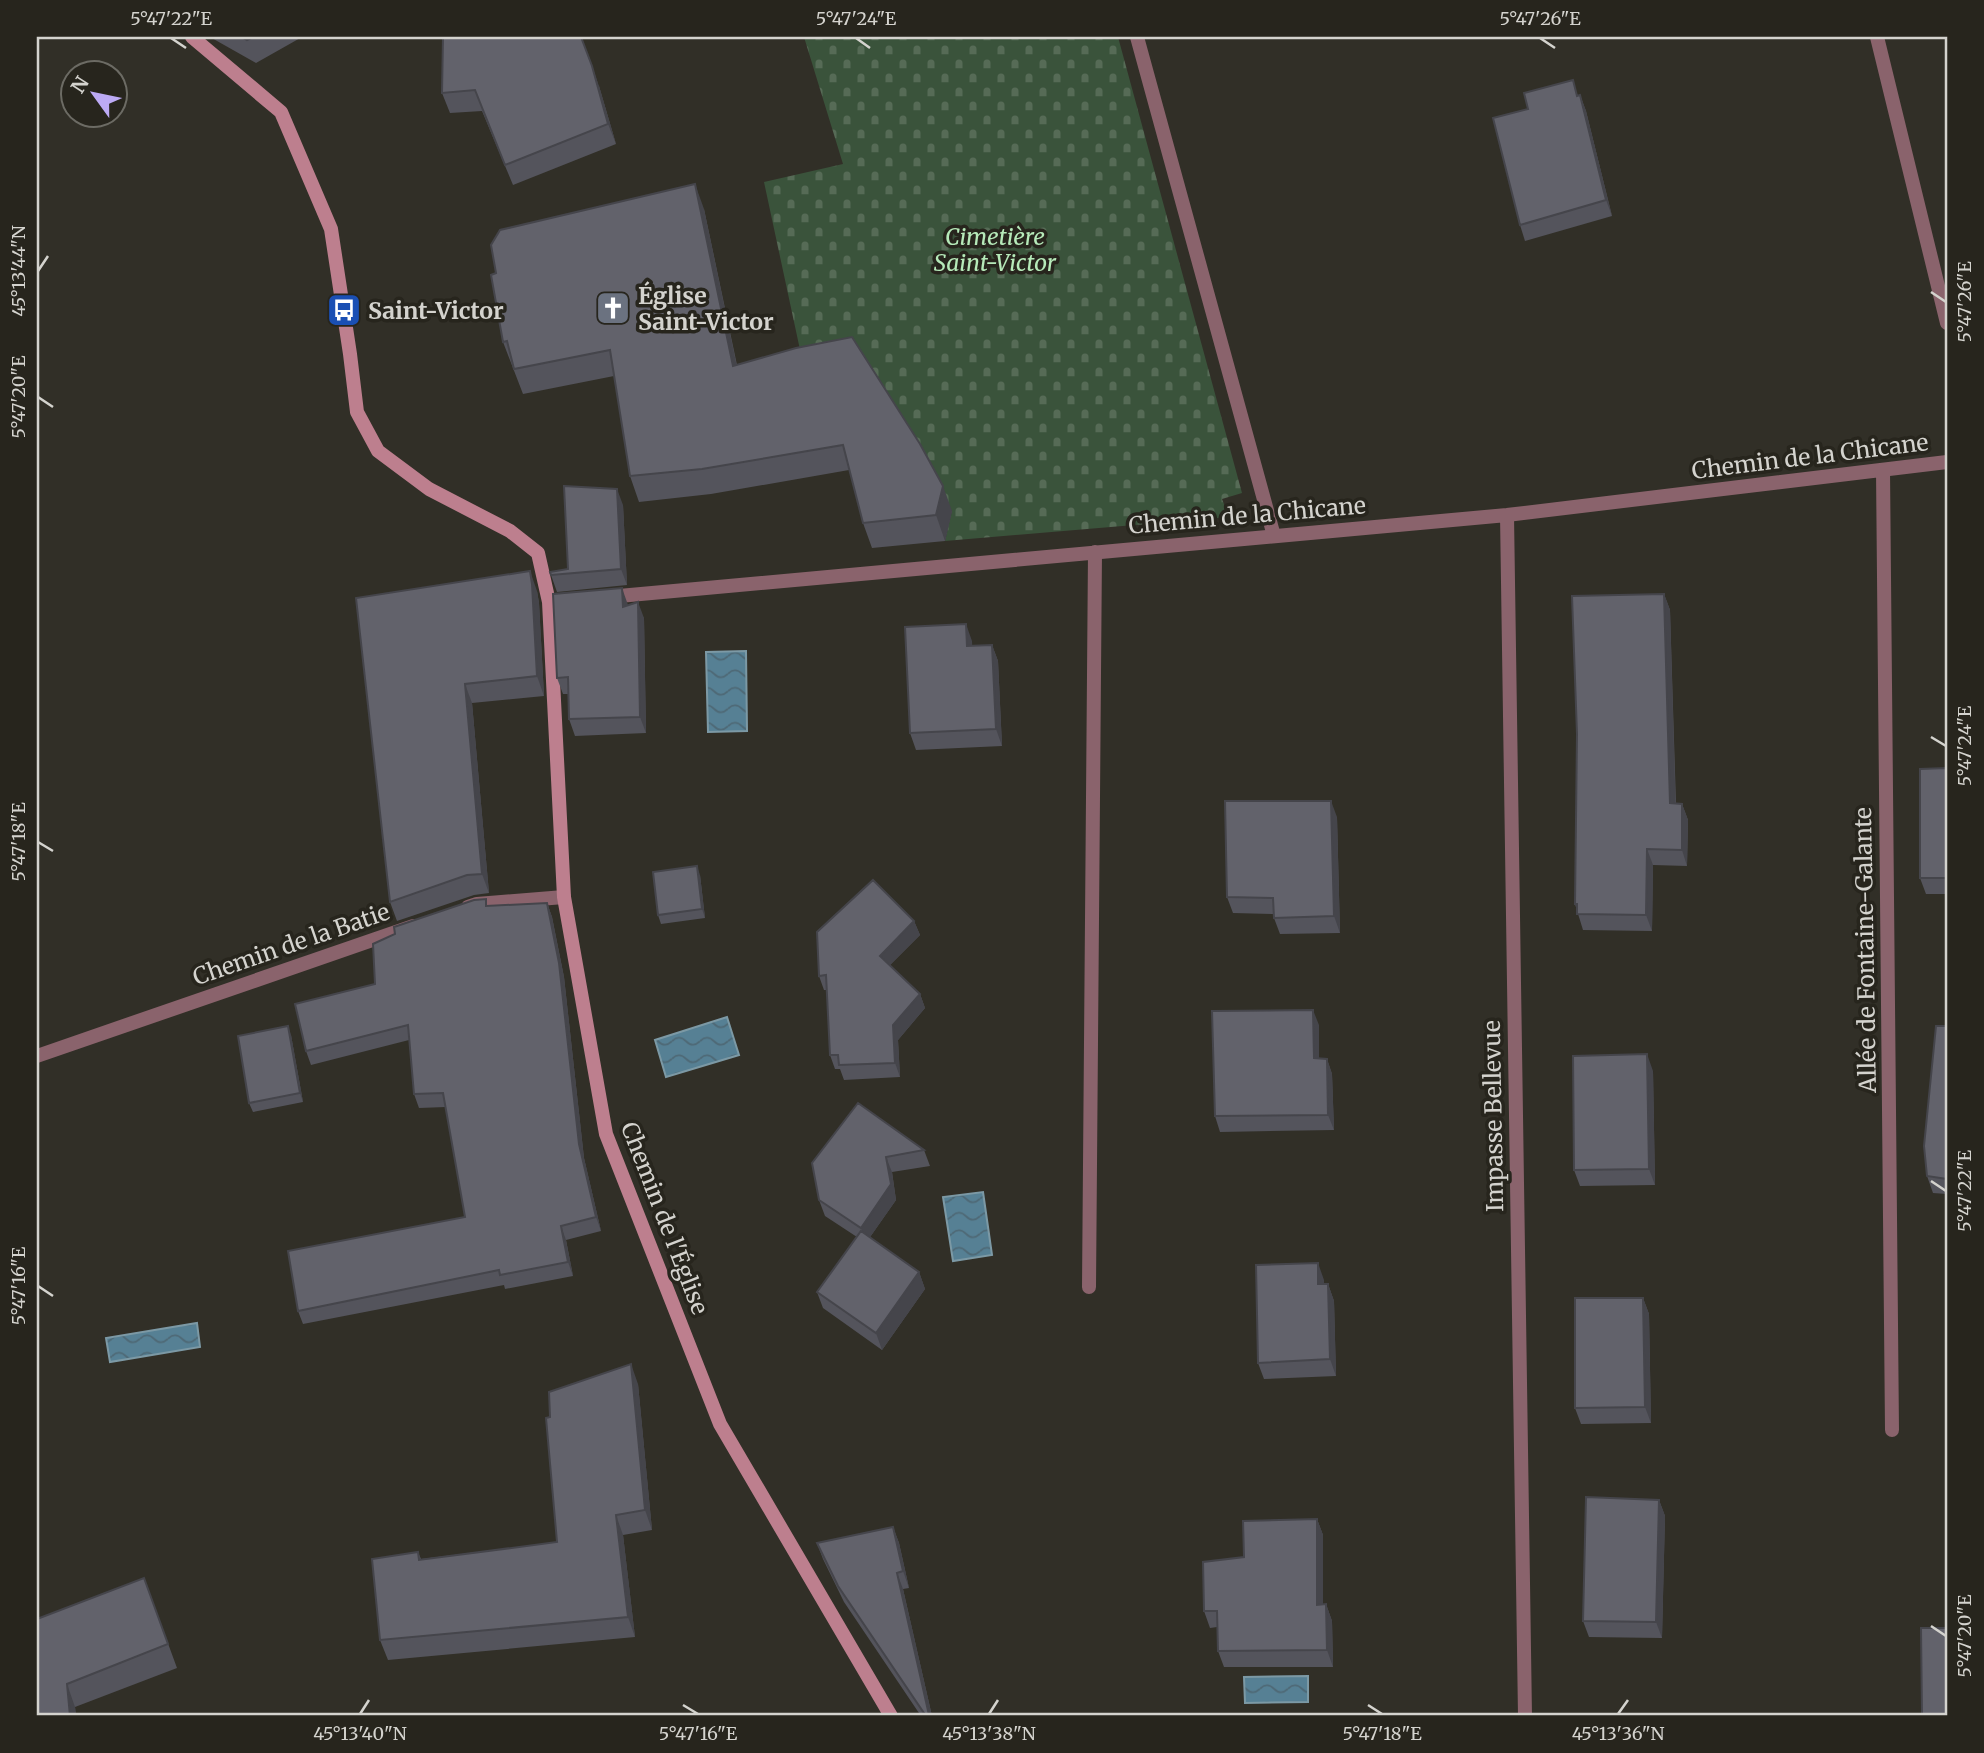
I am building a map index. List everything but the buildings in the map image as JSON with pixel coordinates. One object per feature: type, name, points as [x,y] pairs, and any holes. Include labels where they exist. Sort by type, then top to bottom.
[{"type":"street","name":"Chemin de l'Église","points":[[192,37],[281,113],[286,124],[331,229],[357,412],[378,451],[429,489],[510,531],[538,553],[556,602],[564,897],[606,1134],[720,1424],[891,1716]]},
{"type":"street","points":[[1138,37],[1274,536]]},
{"type":"street","points":[[1877,37],[1947,323]]},
{"type":"street","name":"Chemin de la Chicane","points":[[590,598],[1507,515],[1947,462]]},
{"type":"street","name":"Allée de Fontaine-Galante","points":[[1883,470],[1892,1430]]},
{"type":"street","name":"Impasse Bellevue","points":[[1507,515],[1525,1716]]},
{"type":"street","points":[[1089,1287],[1095,552]]},
{"type":"street","points":[[452,913],[477,904],[564,897]]},
{"type":"street","name":"Chemin de la Batie","points":[[37,1056],[426,921]]},
{"type":"green space","name":"Cimetière Saint-Victor","points":[[804,37],[1118,37],[1242,493],[1222,499],[1229,517],[945,541],[952,511],[805,373],[764,182],[843,164]]},
{"type":"water","points":[[746,651],[747,731],[708,732],[706,652]]},
{"type":"water","points":[[727,1017],[739,1055],[666,1077],[655,1040]]},
{"type":"water","points":[[983,1192],[992,1255],[953,1261],[943,1197]]},
{"type":"water","points":[[197,1323],[200,1347],[110,1362],[106,1338]]},
{"type":"water","points":[[1308,1676],[1308,1702],[1245,1703],[1244,1677]]},
{"type":"place","name":"Église Saint-Victor","points":[[613,308]]},
{"type":"place","name":"Saint-Victor","points":[[344,310]]}]
